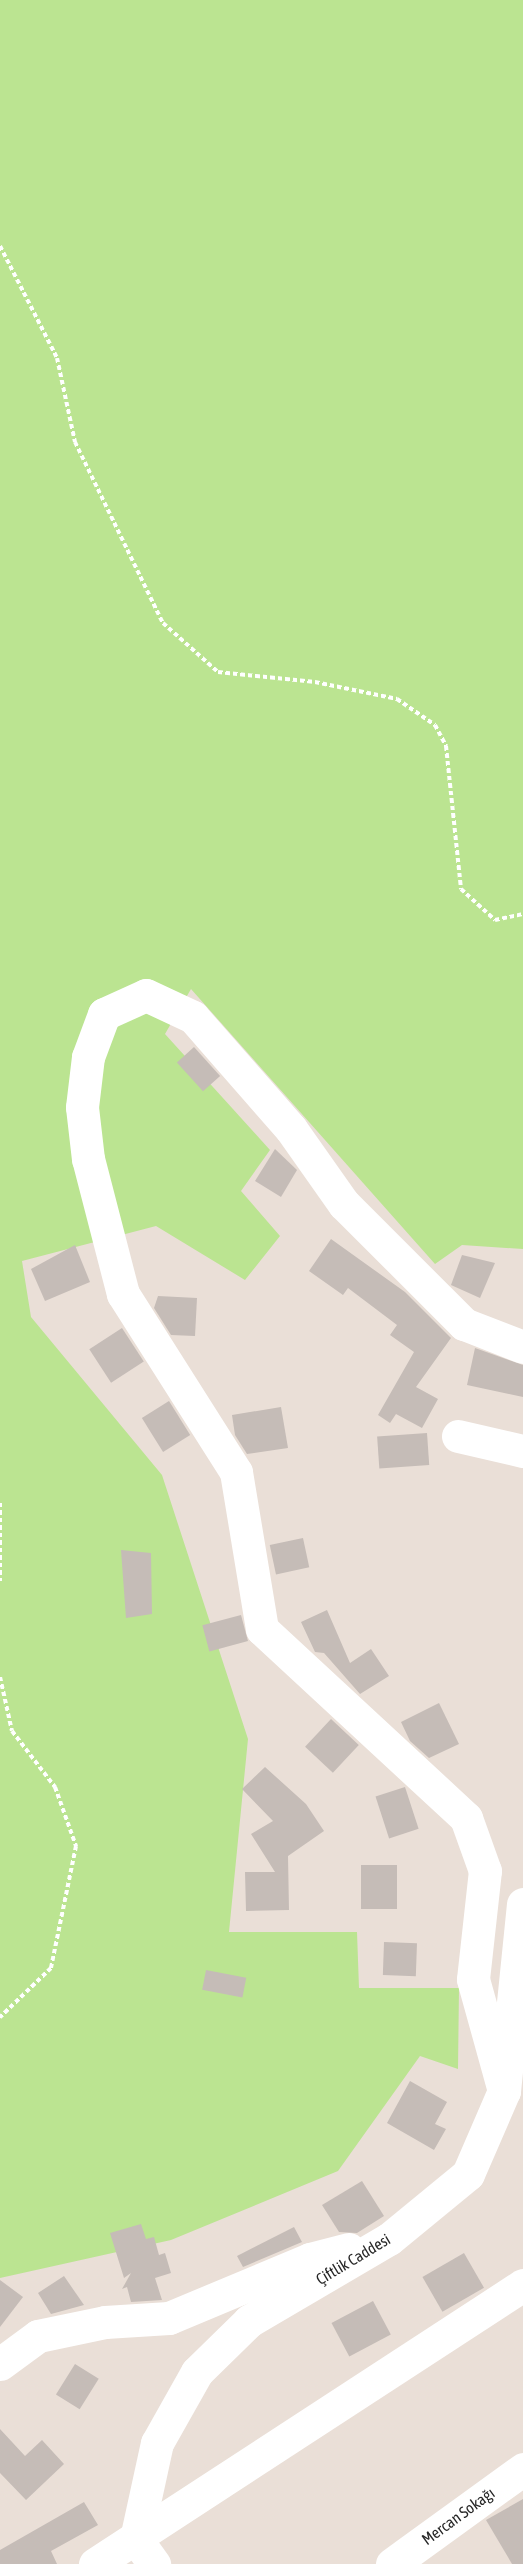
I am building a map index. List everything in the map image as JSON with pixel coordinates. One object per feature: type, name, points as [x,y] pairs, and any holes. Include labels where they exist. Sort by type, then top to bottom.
[{"type":"street","points":[[504,2091],[473,1979],[485,1871],[466,1818],[262,1629],[236,1473],[123,1294],[88,1159],[82,1107],[88,1057],[104,1014],[146,995],[193,1017],[291,1129],[344,1204],[464,1324],[523,1347]]},
{"type":"street","points":[[458,1436],[523,1451]]},
{"type":"street","name":"Çiftlik Caddesi","points":[[145,2552],[157,2444],[197,2372],[249,2321],[389,2239],[468,2174],[504,2091],[523,1904]]},
{"type":"street","points":[[0,2364],[38,2336],[105,2322],[169,2318],[310,2259],[389,2239]]},
{"type":"street","points":[[95,2564],[145,2552],[523,2285]]},
{"type":"street","name":"Mercan Sokağı","points":[[392,2564],[523,2469]]},
{"type":"path","points":[[0,246],[57,358],[75,442],[163,623],[218,672],[315,682],[397,699],[435,725],[446,746],[461,889],[495,920],[523,914]]},
{"type":"path","points":[[0,1503],[0,1581]]},
{"type":"path","points":[[0,1677],[12,1731],[55,1787],[76,1846],[51,1968],[0,2017]]},
{"type":"green space","points":[[0,0],[523,0],[523,1249],[462,1245],[435,1264],[191,989],[165,1034],[270,1150],[241,1191],[280,1236],[245,1280],[156,1226],[22,1261],[31,1317],[162,1475],[248,1739],[229,1932],[357,1932],[359,1988],[459,1988],[458,2069],[420,2056],[338,2171],[171,2240],[0,2278]]},
{"type":"building","points":[[194,1047],[220,1076],[203,1091],[177,1062]]},
{"type":"building","points":[[275,1149],[297,1170],[281,1197],[255,1181]]},
{"type":"building","points":[[331,1239],[405,1292],[451,1338],[416,1387],[438,1399],[422,1428],[396,1414],[390,1423],[378,1415],[414,1352],[390,1335],[397,1325],[348,1288],[343,1295],[309,1271]]},
{"type":"building","points":[[75,1245],[90,1282],[45,1301],[31,1269]]},
{"type":"building","points":[[462,1255],[495,1263],[480,1298],[451,1285]]},
{"type":"building","points":[[158,1296],[197,1298],[195,1336],[171,1335],[154,1308]]},
{"type":"building","points":[[122,1328],[144,1362],[111,1383],[89,1349]]},
{"type":"building","points":[[475,1348],[523,1365],[523,1397],[467,1385]]},
{"type":"building","points":[[169,1401],[190,1435],[163,1452],[142,1418]]},
{"type":"building","points":[[281,1407],[288,1448],[247,1454],[235,1435],[232,1415]]},
{"type":"building","points":[[427,1433],[429,1465],[379,1468],[377,1436]]},
{"type":"building","points":[[303,1538],[309,1567],[276,1574],[270,1545]]},
{"type":"building","points":[[121,1550],[151,1553],[152,1614],[126,1618]]},
{"type":"building","points":[[327,1610],[350,1663],[371,1649],[389,1676],[360,1694],[324,1653],[315,1652],[301,1622]]},
{"type":"building","points":[[241,1615],[248,1641],[209,1651],[202,1625]]},
{"type":"building","points":[[439,1703],[459,1744],[429,1758],[410,1741],[401,1722]]},
{"type":"building","points":[[331,1719],[359,1745],[333,1773],[305,1747]]},
{"type":"building","points":[[265,1767],[306,1804],[324,1831],[288,1856],[289,1910],[246,1911],[245,1872],[275,1872],[251,1834],[273,1821],[242,1789]]},
{"type":"building","points":[[405,1787],[419,1829],[389,1838],[376,1797]]},
{"type":"building","points":[[361,1865],[397,1865],[397,1909],[361,1909]]},
{"type":"building","points":[[384,1942],[417,1943],[416,1976],[383,1975]]},
{"type":"building","points":[[206,1970],[246,1978],[242,1997],[202,1990]]},
{"type":"building","points":[[410,2081],[447,2102],[435,2124],[446,2129],[434,2150],[387,2123]]},
{"type":"building","points":[[362,2181],[384,2216],[357,2233],[339,2232],[322,2205]]},
{"type":"building","points":[[141,2224],[146,2239],[154,2237],[159,2255],[165,2253],[171,2273],[155,2278],[162,2300],[131,2302],[127,2287],[122,2289],[131,2273],[124,2278],[110,2233]]},
{"type":"building","points":[[294,2227],[302,2242],[243,2267],[237,2256]]},
{"type":"building","points":[[464,2253],[484,2288],[442,2312],[422,2277]]},
{"type":"building","points":[[64,2276],[84,2305],[51,2314],[38,2293]]},
{"type":"building","points":[[0,2280],[23,2297],[0,2327]]},
{"type":"building","points":[[373,2301],[391,2335],[349,2357],[332,2323]]},
{"type":"building","points":[[75,2364],[99,2379],[80,2409],[56,2395]]},
{"type":"building","points":[[0,2429],[25,2456],[42,2440],[64,2464],[26,2500],[0,2473]]},
{"type":"building","points":[[523,2499],[523,2564],[512,2564],[486,2520]]},
{"type":"building","points":[[84,2502],[98,2525],[51,2551],[57,2564],[0,2564],[0,2550]]}]
